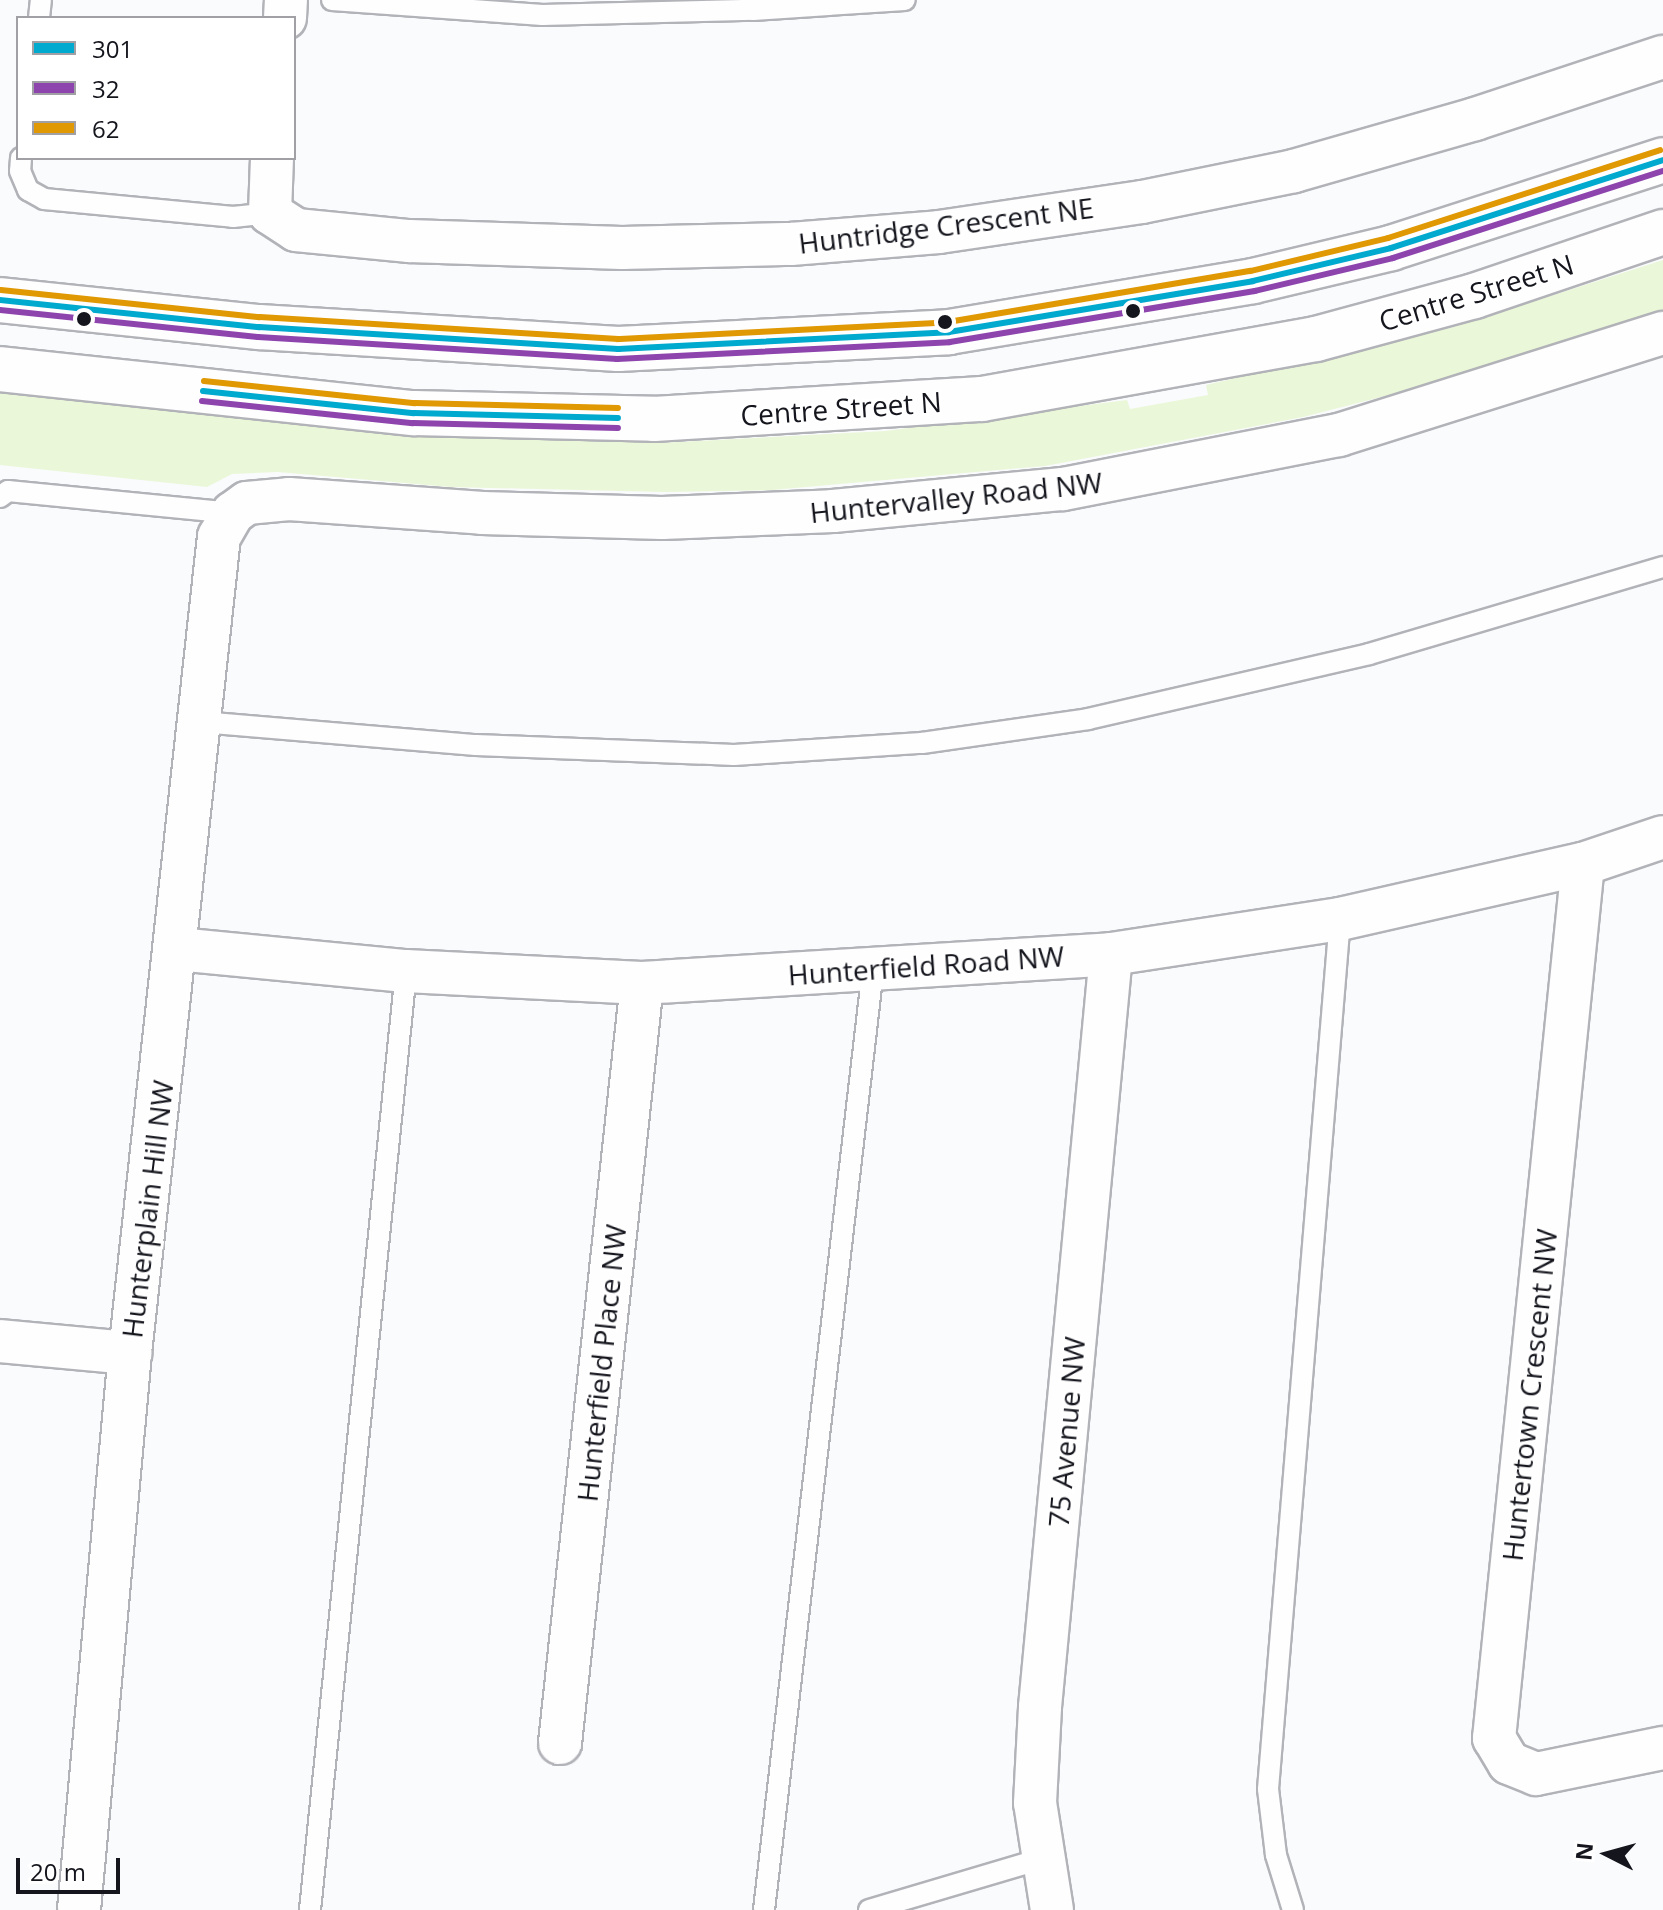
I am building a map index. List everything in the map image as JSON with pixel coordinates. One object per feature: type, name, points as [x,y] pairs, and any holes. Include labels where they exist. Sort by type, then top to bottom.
[{"type":"main road","points":[[0,300],[290,330],[618,349],[949,332],[1104,309],[1376,252],[1663,160]]},
{"type":"main road","name":"Centre Street N","points":[[0,369],[414,413],[654,419],[982,399],[1316,339],[1474,296],[1663,232]]},
{"type":"street","name":"Huntridge Crescent NE","points":[[270,213],[296,230],[409,241],[622,248],[791,244],[939,232],[1142,202],[1294,171],[1475,119],[1663,57]]},
{"type":"street","points":[[270,213],[272,160]]},
{"type":"street","name":"Huntervalley Road NW","points":[[233,513],[247,503],[289,499],[482,513],[662,518],[833,511],[1063,489],[1339,435],[1663,333]]},
{"type":"street","name":"Hunterplain Hill NW","points":[[79,1910],[130,1353],[177,949],[219,537],[233,513]]},
{"type":"street","name":"Hunterfield Road NW","points":[[177,949],[406,971],[642,983],[1111,954],[1340,919],[1583,864],[1663,837]]},
{"type":"street","name":"Huntertown Crescent NW","points":[[1583,864],[1494,1738],[1509,1763],[1536,1774],[1663,1748]]},
{"type":"street","name":"75 Avenue NW","points":[[1052,1910],[1041,1859],[1035,1803],[1040,1707],[1111,954]]},
{"type":"street","name":"Hunterfield Place NW","points":[[560,1743],[642,983]]},
{"type":"street","points":[[0,1341],[130,1353]]},
{"type":"lane","points":[[332,0],[542,15],[753,10],[905,0]]},
{"type":"lane","points":[[21,160],[20,171],[28,190],[44,199],[233,217],[270,213]]},
{"type":"lane","points":[[0,497],[8,491],[233,513]]},
{"type":"lane","points":[[201,722],[476,745],[734,755],[922,743],[1088,719],[1369,654],[1663,567]]},
{"type":"lane","points":[[1293,1910],[1276,1855],[1268,1789],[1340,919]]},
{"type":"lane","points":[[764,1910],[873,969]]},
{"type":"lane","points":[[310,1910],[406,971]]},
{"type":"lane","points":[[869,1910],[1041,1859]]},
{"type":"green space","points":[[1663,260],[1663,312],[1463,376],[1303,417],[1045,466],[772,490],[664,492],[451,487],[278,472],[232,474],[207,487],[0,465],[0,392],[448,435],[660,443],[885,431],[1127,400],[1130,409],[1208,395],[1206,385],[1454,327]]},
{"type":"transit line","name":"62","points":[[1,290],[260,317],[618,339],[948,322],[1251,271],[1388,238],[1660,150]]},
{"type":"transit line","name":"301","points":[[0,300],[259,327],[618,349],[949,332],[1253,281],[1391,248],[1663,160]]},
{"type":"transit line","name":"32","points":[[0,310],[258,337],[617,359],[950,342],[1255,291],[1393,258],[1663,171]]},
{"type":"transit line","name":"62","points":[[204,381],[415,403],[618,408]]},
{"type":"transit line","name":"301","points":[[203,391],[414,413],[618,418]]},
{"type":"transit line","name":"32","points":[[202,401],[413,423],[618,428]]}]
